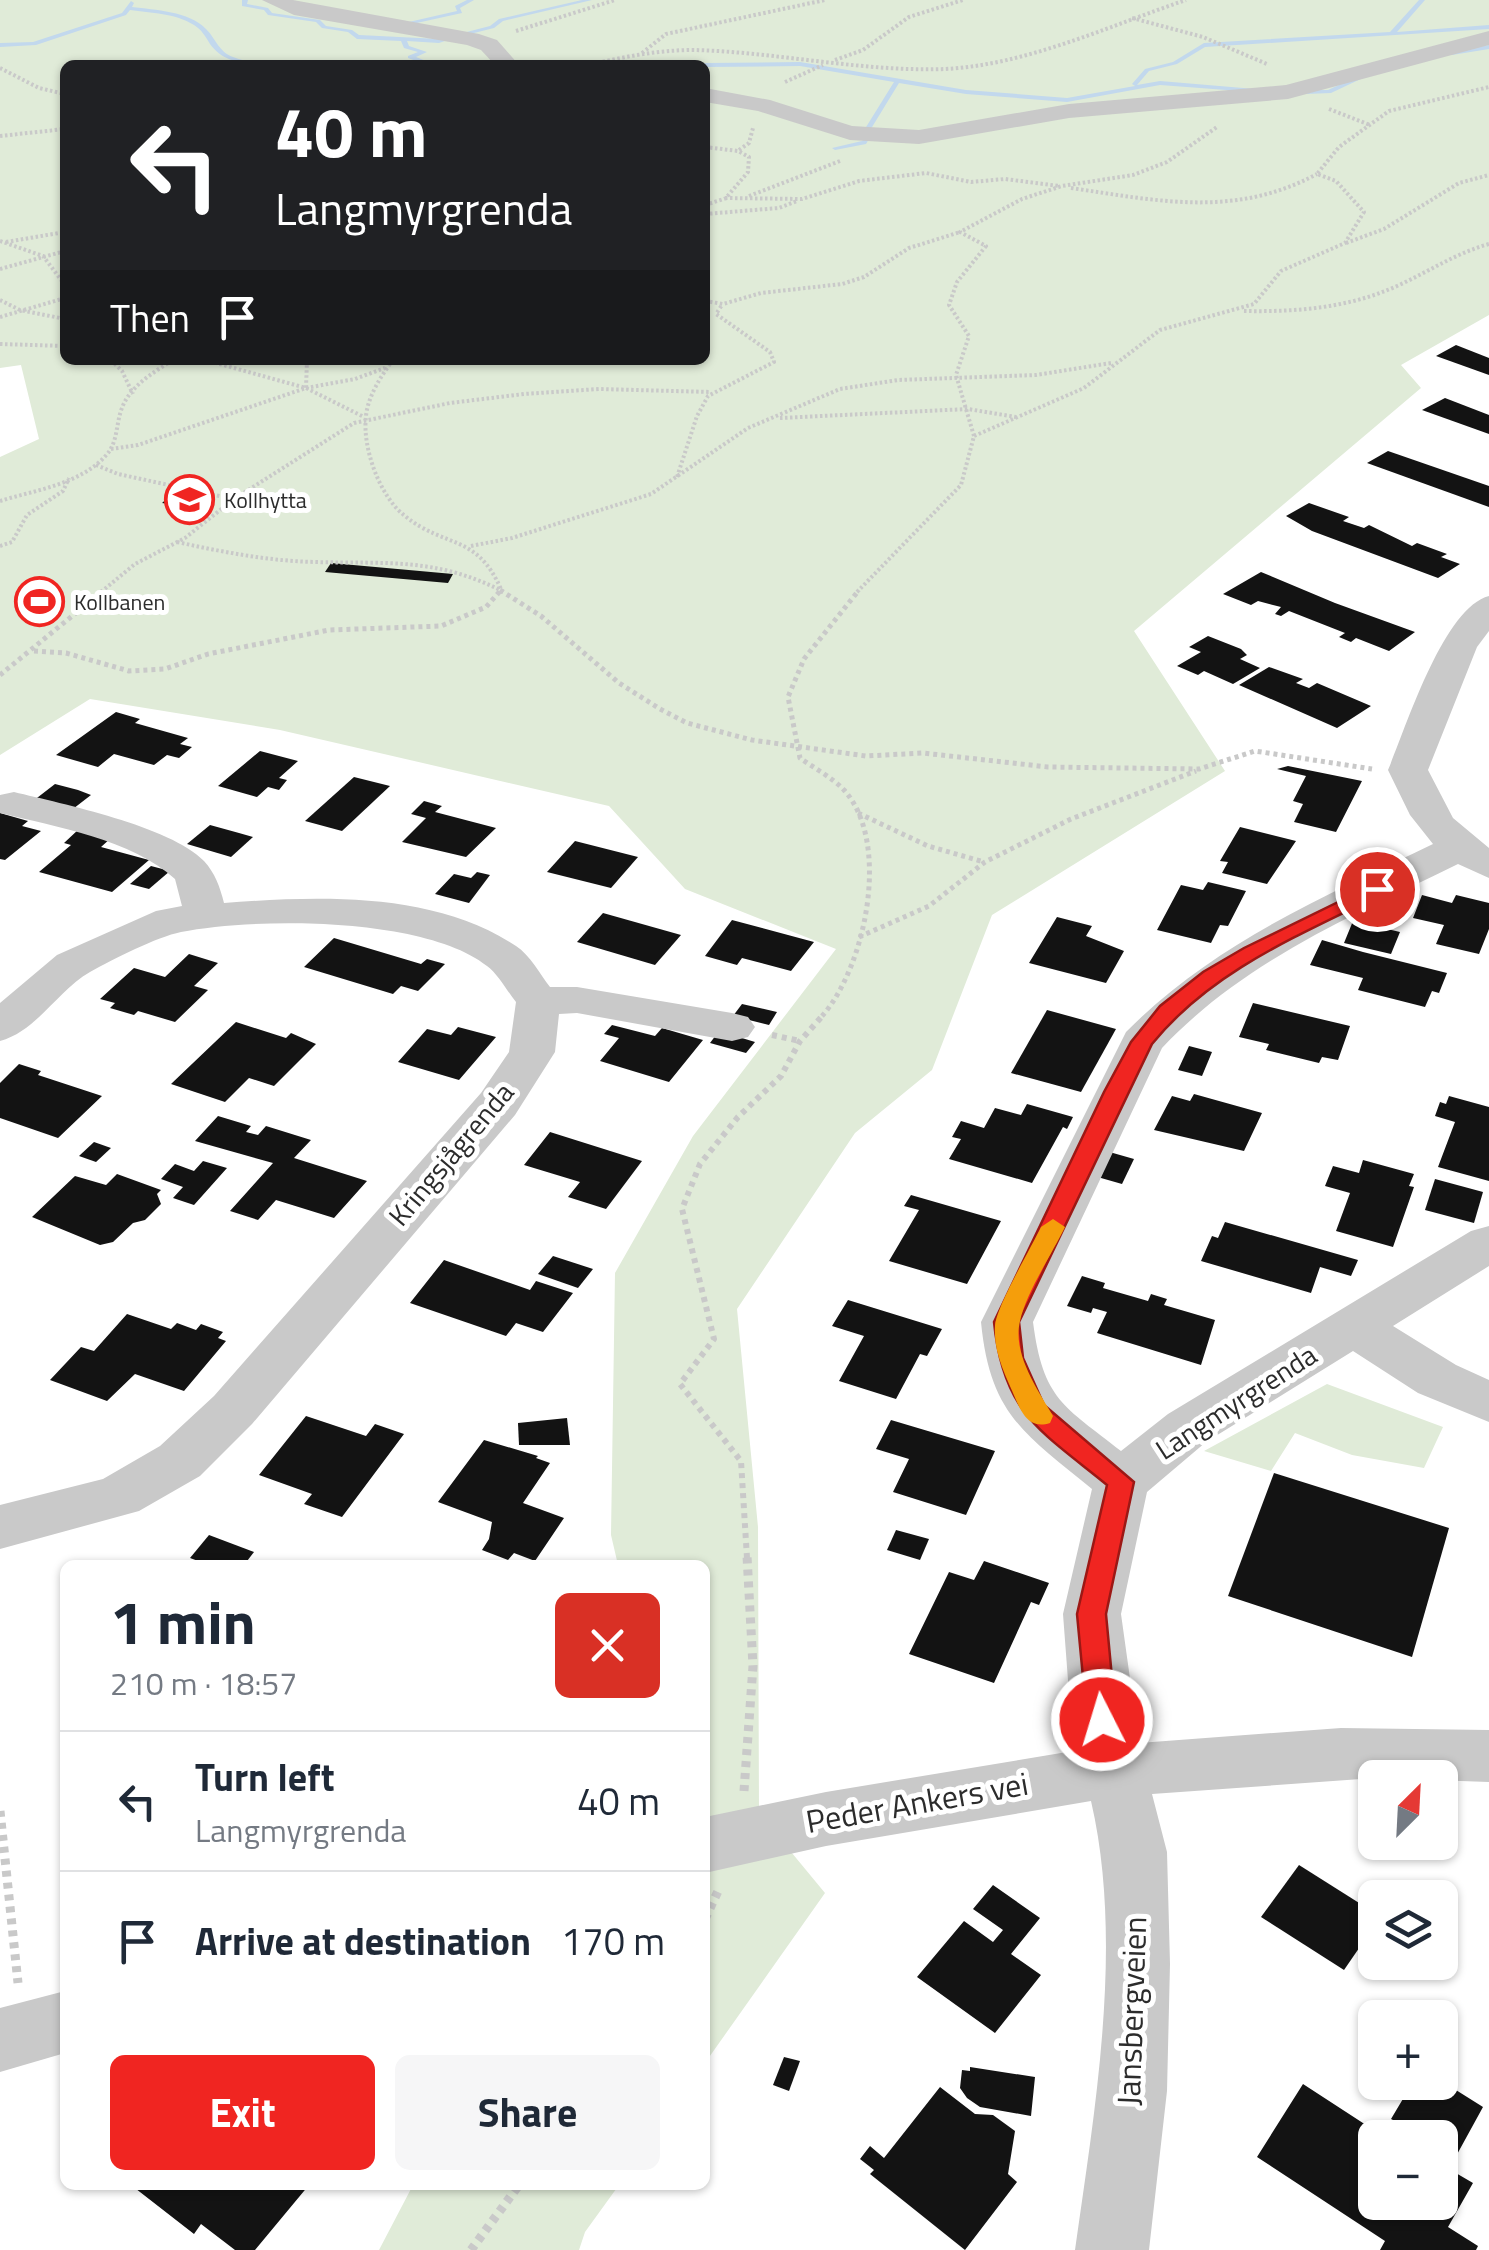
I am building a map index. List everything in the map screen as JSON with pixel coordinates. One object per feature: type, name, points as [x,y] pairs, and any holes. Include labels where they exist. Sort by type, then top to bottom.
[{"type":"street","points":[[273,0],[294,8],[462,37],[488,46],[502,60]]},
{"type":"street","points":[[710,96],[762,105],[850,133],[908,137],[1069,111],[1267,94],[1489,38]]},
{"type":"street","points":[[1118,1773],[1102,1720],[1092,1614],[1121,1482],[1034,1411],[1010,1358],[1007,1322],[1142,1042],[1168,1011],[1210,976],[1474,857],[1422,808],[1408,770],[1460,646],[1489,606]]},
{"type":"street","points":[[14,804],[99,828],[189,868],[200,889],[205,917]]},
{"type":"street","points":[[0,1027],[72,964],[171,920],[286,911],[373,914],[451,929],[504,957],[538,1001],[577,1000],[732,1027]]},
{"type":"street","name":"Kringsjågrenda","points":[[0,1527],[119,1496],[180,1461],[233,1410],[498,1104],[532,1052],[538,1001]]},
{"type":"street","name":"Langmyrgrenda","points":[[1121,1482],[1187,1428],[1489,1243]]},
{"type":"street","points":[[1354,1326],[1437,1379],[1489,1402]]},
{"type":"street","name":"Peder Ankers vei","points":[[723,1840],[1021,1783],[1231,1760],[1412,1752],[1489,1756]]},
{"type":"street","name":"Jansbergveien","points":[[1112,2250],[1132,2091],[1137,1964],[1135,1852],[1118,1773]]},
{"type":"path","points":[[488,46],[528,26],[616,0]]},
{"type":"path","points":[[642,52],[666,34],[826,0]]},
{"type":"path","points":[[829,63],[863,50],[909,16],[964,0]]},
{"type":"path","points":[[609,60],[642,52],[706,47],[829,63],[967,69],[997,63],[1186,0]]},
{"type":"path","points":[[710,301],[723,304],[761,293],[842,284],[864,277],[909,248],[960,232],[1022,199],[1062,186],[1133,175],[1168,162],[1218,126],[1251,112],[1279,84],[1280,77],[1270,65],[1203,38],[1132,18]]},
{"type":"path","points":[[0,68],[39,88],[60,93]]},
{"type":"path","points":[[710,213],[779,208],[859,181],[926,174],[971,182],[1006,179],[1197,204],[1278,194],[1292,191],[1317,174],[1340,147],[1389,111],[1489,86]]},
{"type":"path","points":[[0,136],[60,130]]},
{"type":"path","points":[[710,147],[738,150],[750,157],[748,172],[710,209]]},
{"type":"path","points":[[1317,174],[1336,181],[1364,212],[1345,243]]},
{"type":"path","points":[[1238,311],[1254,304],[1281,271],[1384,228],[1444,188],[1466,178],[1489,175]]},
{"type":"path","points":[[710,203],[725,198],[802,199]]},
{"type":"path","points":[[710,1897],[753,1666],[741,1461],[680,1384],[714,1338],[682,1209],[700,1164],[738,1117],[781,1076],[800,1041],[830,1006],[870,897],[870,855],[858,812],[844,790],[808,766],[794,747],[788,697],[804,659],[864,584],[961,485],[974,436],[956,376],[969,336],[948,305],[957,282],[986,246],[960,232]]},
{"type":"path","points":[[1,242],[60,233]]},
{"type":"path","points":[[1,242],[43,256],[60,278]]},
{"type":"path","points":[[974,436],[1084,388],[1160,330],[1193,318],[1238,311],[1308,313],[1384,291],[1464,250],[1489,244]]},
{"type":"path","points":[[0,269],[60,252]]},
{"type":"path","points":[[0,316],[60,299]]},
{"type":"path","points":[[0,300],[20,310],[60,318]]},
{"type":"path","points":[[0,675],[135,564],[177,542],[234,499],[346,426],[366,418],[473,398],[572,390],[711,392],[774,362],[770,352],[716,314],[723,304]]},
{"type":"path","points":[[0,344],[60,346]]},
{"type":"path","points":[[471,546],[512,538],[651,494],[748,428],[840,389],[956,376],[1036,375],[1113,363]]},
{"type":"path","points":[[116,365],[133,394]]},
{"type":"path","points":[[111,449],[123,404],[165,365]]},
{"type":"path","points":[[223,365],[306,388],[366,418]]},
{"type":"path","points":[[306,388],[307,365]]},
{"type":"path","points":[[389,365],[366,418],[372,454],[391,503],[417,526],[471,546],[491,562],[501,590]]},
{"type":"path","points":[[0,501],[69,478],[111,449],[138,445],[226,412],[386,368]]},
{"type":"path","points":[[676,478],[693,436],[697,410],[711,392]]},
{"type":"path","points":[[778,418],[968,410],[1017,417]]},
{"type":"path","points":[[94,464],[118,474],[234,499]]},
{"type":"path","points":[[0,546],[12,542],[27,515],[63,491],[69,478]]},
{"type":"path","points":[[177,542],[236,555],[314,562],[400,560],[449,571],[501,590],[541,616],[618,683],[660,709],[714,731],[866,756],[923,754],[1048,767],[1200,770]]},
{"type":"path","points":[[33,651],[66,654],[129,671],[166,669],[208,654],[328,630],[441,626],[486,607],[501,590]]},
{"type":"path","points":[[858,938],[929,906],[985,862],[1070,818],[1255,751],[1380,770]]},
{"type":"path","points":[[858,812],[928,846],[985,862]]},
{"type":"path","points":[[0,1811],[29,2032]]},
{"type":"path","points":[[472,2250],[515,2190]]},
{"type":"green space","points":[[0,0],[1489,0],[1489,315],[1401,365],[1421,388],[1134,631],[1225,771],[992,915],[932,1070],[855,1133],[737,1309],[758,1527],[759,1813],[825,1893],[710,2056],[710,1560],[617,1560],[611,1535],[615,1273],[693,1136],[836,949],[685,889],[609,806],[280,730],[90,699],[0,755],[0,457],[39,439],[21,365],[0,368]]},
{"type":"green space","points":[[1327,1384],[1443,1427],[1424,1468],[1352,1455],[1295,1433],[1271,1471],[1204,1451]]},
{"type":"green space","points":[[410,2190],[615,2190],[585,2232],[579,2250],[379,2250]]},
{"type":"building","points":[[1456,345],[1489,358],[1489,375],[1436,356]]},
{"type":"building","points":[[1445,398],[1489,415],[1489,434],[1422,410]]},
{"type":"building","points":[[1388,451],[1489,486],[1489,507],[1367,463]]},
{"type":"building","name":"Kollhytta","points":[[183,490],[215,497],[200,512],[165,507],[168,504],[162,503]]},
{"type":"building","points":[[1309,503],[1349,517],[1343,521],[1364,528],[1369,525],[1412,546],[1417,543],[1447,554],[1441,557],[1460,564],[1438,578],[1312,531],[1286,516]]},
{"type":"building","points":[[331,563],[453,574],[448,583],[325,572]]},
{"type":"building","points":[[1261,572],[1415,632],[1389,651],[1356,638],[1351,642],[1339,637],[1345,633],[1289,611],[1281,616],[1275,614],[1281,607],[1258,601],[1251,605],[1223,594]]},
{"type":"building","points":[[1208,636],[1241,649],[1247,655],[1240,659],[1260,668],[1233,684],[1204,671],[1198,675],[1177,666],[1201,652],[1189,647]]},
{"type":"building","points":[[1269,667],[1303,679],[1296,683],[1309,688],[1317,683],[1371,706],[1337,728],[1239,685]]},
{"type":"building","points":[[116,712],[140,719],[135,723],[188,738],[180,744],[192,747],[179,758],[167,755],[154,765],[114,754],[98,767],[56,755]]},
{"type":"building","points":[[260,751],[298,761],[279,778],[287,780],[279,790],[268,787],[257,797],[218,786]]},
{"type":"building","points":[[1288,766],[1362,781],[1336,832],[1294,822],[1303,804],[1293,801],[1306,776],[1277,769]]},
{"type":"building","points":[[354,777],[390,786],[342,831],[305,821]]},
{"type":"building","points":[[55,784],[91,795],[69,812],[33,801]]},
{"type":"building","points":[[424,801],[442,806],[435,812],[496,828],[466,857],[402,842],[426,818],[411,814]]},
{"type":"building","points":[[0,813],[28,821],[22,826],[41,831],[5,860],[0,859]]},
{"type":"building","points":[[210,825],[253,837],[231,857],[187,844]]},
{"type":"building","points":[[1240,827],[1296,841],[1267,884],[1222,873],[1228,862],[1220,861]]},
{"type":"building","points":[[79,829],[111,838],[101,847],[149,860],[112,892],[39,872],[71,845],[64,843]]},
{"type":"building","points":[[575,841],[638,857],[611,888],[547,872]]},
{"type":"building","points":[[151,866],[170,871],[149,889],[130,884]]},
{"type":"building","points":[[477,872],[490,875],[469,903],[435,894],[454,874],[471,878]]},
{"type":"building","points":[[1208,882],[1246,891],[1228,926],[1220,925],[1211,943],[1157,930],[1181,885],[1203,890]]},
{"type":"building","points":[[1422,895],[1452,903],[1456,895],[1489,903],[1489,929],[1479,954],[1436,944],[1444,925],[1413,918]]},
{"type":"building","points":[[603,913],[681,935],[655,965],[577,942]]},
{"type":"building","points":[[1057,917],[1092,926],[1086,936],[1124,951],[1106,983],[1029,963]]},
{"type":"building","points":[[732,920],[814,942],[791,971],[742,958],[737,965],[705,956]]},
{"type":"building","points":[[1353,921],[1400,932],[1391,954],[1344,943]]},
{"type":"building","points":[[334,938],[421,964],[427,959],[445,964],[418,991],[401,986],[393,994],[304,967]]},
{"type":"building","points":[[1322,940],[1447,973],[1439,993],[1432,991],[1425,1007],[1358,990],[1363,978],[1310,965]]},
{"type":"building","points":[[189,954],[218,963],[194,986],[208,990],[175,1022],[110,1008],[115,1003],[100,999],[134,968],[165,977]]},
{"type":"building","points":[[1253,1003],[1350,1026],[1338,1060],[1322,1057],[1319,1063],[1266,1050],[1269,1044],[1239,1037]]},
{"type":"building","points":[[742,1004],[777,1012],[769,1025],[733,1016]]},
{"type":"building","points":[[1047,1010],[1116,1029],[1081,1092],[1011,1073]]},
{"type":"building","points":[[236,1022],[286,1038],[291,1033],[316,1044],[274,1086],[249,1078],[225,1102],[171,1084]]},
{"type":"building","points":[[612,1025],[655,1036],[662,1028],[703,1040],[669,1082],[600,1061],[619,1038],[604,1034]]},
{"type":"building","points":[[458,1027],[496,1037],[459,1080],[398,1062],[427,1029],[451,1035]]},
{"type":"building","points":[[719,1031],[755,1042],[746,1053],[710,1043]]},
{"type":"building","points":[[1189,1046],[1212,1052],[1202,1076],[1178,1070]]},
{"type":"building","points":[[19,1064],[41,1071],[38,1075],[102,1096],[58,1138],[0,1118],[0,1083]]},
{"type":"building","points":[[1194,1094],[1262,1113],[1244,1151],[1154,1130],[1172,1096],[1190,1101]]},
{"type":"building","points":[[1449,1096],[1489,1107],[1489,1181],[1438,1167],[1455,1122],[1435,1116],[1440,1102],[1446,1104]]},
{"type":"building","points":[[1027,1104],[1073,1117],[1067,1129],[1063,1127],[1032,1183],[949,1159],[961,1139],[952,1137],[961,1121],[984,1128],[995,1108],[1021,1115]]},
{"type":"building","points":[[218,1116],[251,1126],[246,1132],[258,1135],[266,1126],[311,1140],[294,1158],[367,1181],[334,1218],[276,1200],[258,1220],[230,1211],[273,1163],[195,1141]]},
{"type":"building","points":[[550,1132],[642,1161],[606,1209],[568,1197],[580,1182],[524,1165]]},
{"type":"building","points":[[94,1142],[111,1148],[96,1162],[79,1156]]},
{"type":"building","points":[[1106,1151],[1134,1159],[1122,1184],[1094,1176]]},
{"type":"building","points":[[1363,1160],[1414,1174],[1409,1186],[1414,1187],[1393,1247],[1336,1231],[1350,1193],[1325,1186],[1333,1166],[1359,1173]]},
{"type":"building","points":[[203,1161],[227,1168],[194,1205],[173,1198],[183,1187],[161,1179],[175,1164],[194,1171]]},
{"type":"building","points":[[117,1174],[161,1190],[157,1194],[161,1204],[113,1242],[100,1245],[32,1217],[75,1176],[106,1185]]},
{"type":"building","points":[[1435,1179],[1483,1192],[1474,1223],[1425,1210]]},
{"type":"building","points":[[911,1195],[1001,1221],[967,1284],[889,1261],[919,1210],[904,1206]]},
{"type":"building","points":[[1225,1222],[1358,1260],[1351,1276],[1320,1267],[1311,1293],[1201,1261],[1212,1236],[1218,1238]]},
{"type":"building","points":[[553,1256],[593,1269],[578,1288],[538,1274]]},
{"type":"building","points":[[444,1260],[530,1290],[536,1281],[573,1293],[543,1332],[516,1323],[506,1336],[410,1303]]},
{"type":"building","points":[[1082,1276],[1105,1283],[1103,1288],[1148,1301],[1151,1294],[1167,1299],[1164,1305],[1215,1320],[1201,1365],[1097,1333],[1107,1312],[1093,1308],[1091,1313],[1067,1306]]},
{"type":"building","points":[[848,1300],[942,1329],[927,1356],[920,1354],[896,1399],[839,1381],[864,1336],[832,1326]]},
{"type":"building","points":[[127,1314],[171,1329],[177,1323],[196,1330],[201,1324],[223,1332],[218,1338],[226,1341],[184,1391],[135,1374],[107,1401],[50,1380],[81,1347],[94,1351]]},
{"type":"building","points":[[306,1416],[366,1436],[375,1424],[404,1434],[342,1517],[304,1504],[312,1494],[259,1475]]},
{"type":"building","points":[[567,1418],[570,1445],[519,1445],[518,1423]]},
{"type":"building","points":[[891,1420],[995,1451],[966,1515],[893,1492],[909,1459],[876,1449]]},
{"type":"building","points":[[484,1440],[550,1463],[523,1503],[564,1518],[536,1560],[514,1553],[508,1560],[482,1550],[492,1522],[438,1502]]},
{"type":"building","points":[[1274,1473],[1449,1528],[1412,1657],[1228,1596]]},
{"type":"building","points":[[896,1530],[929,1539],[920,1560],[887,1550]]},
{"type":"building","points":[[209,1535],[254,1552],[248,1560],[190,1558]]},
{"type":"building","points":[[984,1561],[1049,1583],[1039,1605],[1031,1602],[994,1683],[909,1654],[949,1572],[974,1580]]},
{"type":"building","points":[[1299,1865],[1358,1902],[1358,1950],[1344,1970],[1261,1917]]},
{"type":"building","points":[[993,1885],[1040,1918],[1011,1954],[1041,1975],[995,2033],[917,1977],[964,1921],[993,1942],[1003,1930],[973,1909]]},
{"type":"building","points":[[784,2057],[800,2061],[789,2091],[773,2085]]},
{"type":"building","points":[[970,2067],[1035,2077],[1031,2116],[980,2107],[967,2098],[960,2088],[962,2070],[970,2071]]},
{"type":"building","points":[[1303,2084],[1358,2120],[1358,2220],[1452,2220],[1448,2227],[1478,2246],[1476,2250],[1380,2250],[1385,2241],[1257,2157]]},
{"type":"building","points":[[940,2087],[975,2114],[993,2115],[1015,2131],[1008,2174],[1017,2182],[965,2250],[870,2174],[874,2170],[860,2159],[870,2146],[884,2158]]},
{"type":"building","points":[[1458,2091],[1483,2107],[1458,2153],[1458,2120],[1391,2119],[1402,2100],[1458,2100]]},
{"type":"building","points":[[1458,2174],[1473,2183],[1458,2209]]},
{"type":"building","points":[[137,2190],[305,2190],[255,2250],[235,2250],[201,2224],[194,2234]]},
{"type":"waterway","points":[[245,0],[244,5],[266,9],[270,14],[318,21],[324,27],[350,31],[357,37],[403,39]]},
{"type":"waterway","points":[[403,24],[460,12],[457,7],[471,0]]},
{"type":"waterway","points":[[462,34],[492,27],[501,20],[589,0]]},
{"type":"waterway","points":[[1392,34],[1422,0]]},
{"type":"waterway","points":[[0,45],[34,44],[124,14],[131,3]]},
{"type":"waterway","points":[[130,8],[189,20],[204,30],[221,53],[236,60]]},
{"type":"waterway","points":[[1392,34],[1489,27]]},
{"type":"waterway","points":[[1135,84],[1147,70],[1175,63],[1204,45],[1392,34]]},
{"type":"waterway","points":[[403,39],[451,38]]},
{"type":"waterway","points":[[403,39],[406,47],[424,52],[410,57],[419,60]]},
{"type":"waterway","points":[[1452,53],[1489,47]]},
{"type":"waterway","points":[[710,65],[800,64],[966,92],[1067,100],[1160,83],[1253,90]]},
{"type":"waterway","points":[[1306,92],[1329,92],[1365,75]]},
{"type":"waterway","points":[[866,132],[897,81]]},
{"type":"waterway","points":[[835,148],[864,143],[866,139]]},
{"type":"slow traffic","points":[[1040,1416],[1034,1411],[1010,1358],[1007,1322],[1053,1227]]},
{"type":"place","name":"Kollhytta","points":[[189,500]]},
{"type":"place","name":"Kollbanen","points":[[39,602]]},
{"type":"route","points":[[1102,1720],[1092,1614],[1121,1482],[1034,1411],[1010,1358],[1007,1322],[1116,1092],[1142,1042],[1168,1011],[1210,976],[1251,952],[1377,889]]}]
